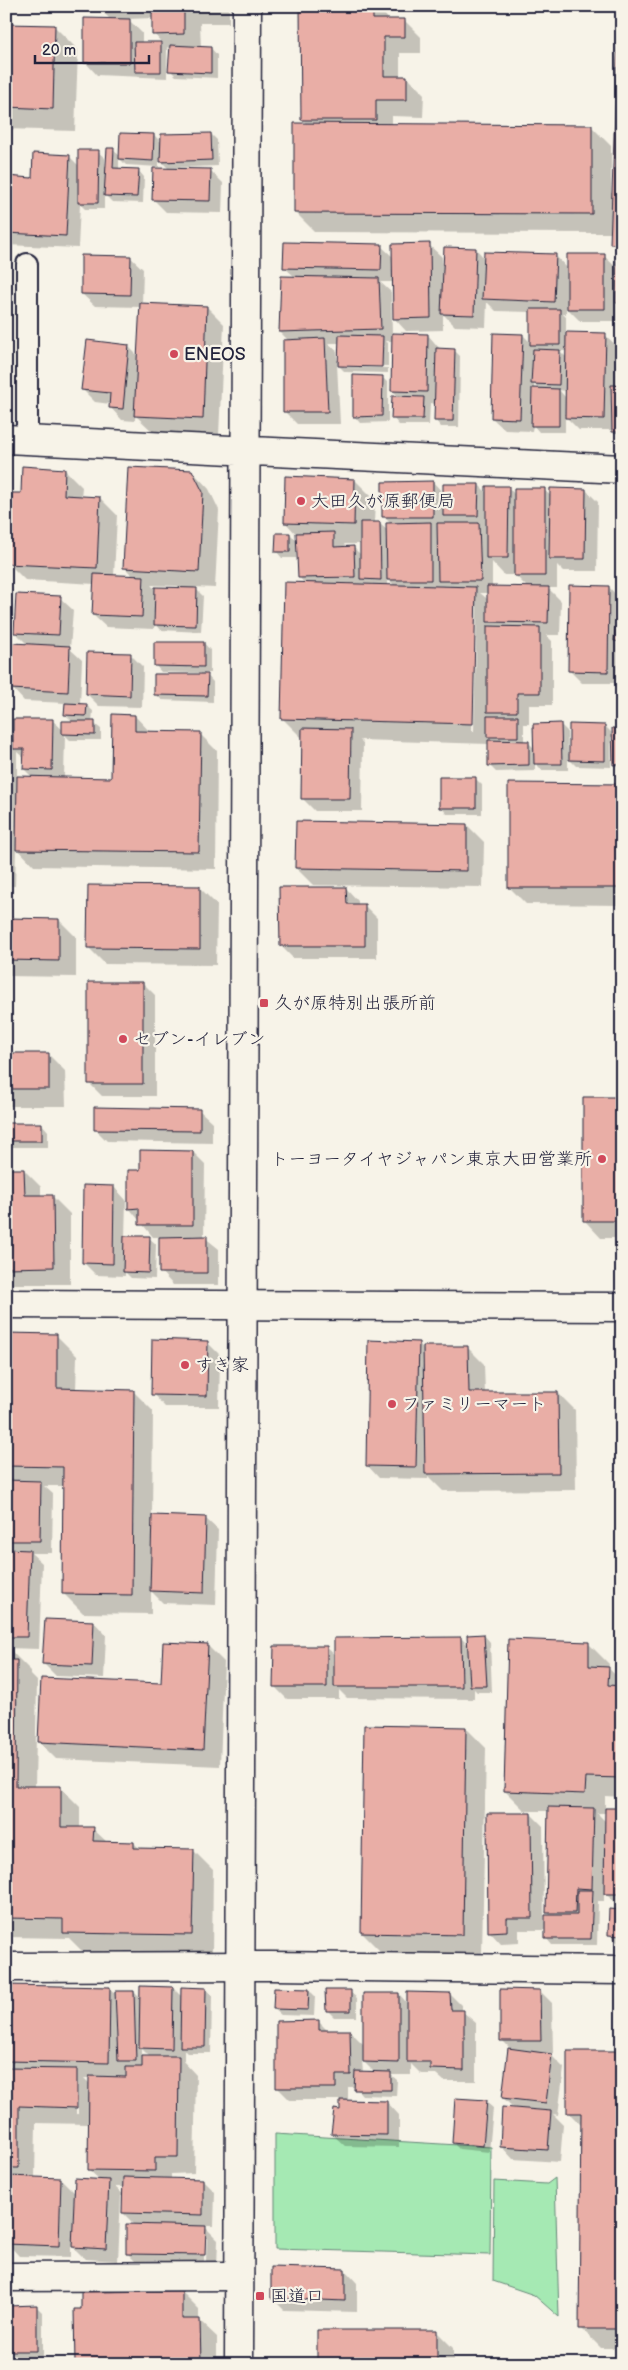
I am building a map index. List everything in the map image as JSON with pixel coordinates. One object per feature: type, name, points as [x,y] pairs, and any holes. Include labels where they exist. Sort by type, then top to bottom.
[{"type":"street","points":[[239,2364],[247,6]]},
{"type":"street","points":[[17,439],[622,469]]},
{"type":"street","points":[[6,1304],[622,1308]]},
{"type":"street","points":[[6,1967],[240,1966],[622,1970]]},
{"type":"street","points":[[6,2277],[240,2276]]},
{"type":"lane","points":[[17,439],[27,264]]},
{"type":"green space","points":[[275,2134],[491,2147],[490,2255],[275,2249]]},
{"type":"green space","points":[[555,2178],[559,2317],[534,2295],[493,2281],[494,2181],[547,2184]]},
{"type":"building","points":[[152,6],[210,6],[184,7],[184,34],[152,35]]},
{"type":"building","points":[[300,6],[373,6],[373,19],[405,19],[405,37],[384,37],[384,76],[407,76],[407,100],[376,100],[376,120],[301,120]]},
{"type":"building","points":[[619,6],[622,6],[622,244],[610,244]]},
{"type":"building","points":[[84,18],[130,19],[130,63],[84,63]]},
{"type":"building","points":[[6,24],[55,25],[53,109],[6,107]]},
{"type":"building","points":[[134,42],[161,42],[161,72],[135,72]]},
{"type":"building","points":[[170,45],[211,47],[211,73],[168,71]]},
{"type":"building","points":[[294,123],[592,125],[592,214],[294,213]]},
{"type":"building","points":[[120,133],[154,134],[153,161],[119,159]]},
{"type":"building","points":[[211,133],[212,160],[160,162],[161,134]]},
{"type":"building","points":[[107,148],[114,148],[113,168],[139,169],[137,197],[104,196]]},
{"type":"building","points":[[78,150],[99,150],[98,203],[78,203]]},
{"type":"building","points":[[33,153],[70,155],[66,236],[6,233],[6,176],[32,178]]},
{"type":"building","points":[[153,168],[211,169],[210,201],[152,200]]},
{"type":"building","points":[[284,242],[382,244],[381,270],[283,268]]},
{"type":"building","points":[[430,243],[431,318],[393,319],[392,244]]},
{"type":"building","points":[[444,247],[476,248],[474,315],[441,314]]},
{"type":"building","points":[[484,252],[556,254],[554,302],[482,299]]},
{"type":"building","points":[[567,254],[605,254],[605,309],[567,309]]},
{"type":"building","points":[[617,254],[622,255],[622,303],[616,303]]},
{"type":"building","points":[[81,255],[131,256],[130,295],[81,294]]},
{"type":"building","points":[[281,276],[379,278],[381,329],[279,332]]},
{"type":"building","points":[[140,303],[207,306],[203,419],[134,416]]},
{"type":"building","points":[[530,309],[560,309],[560,345],[530,345]]},
{"type":"building","points":[[566,332],[606,333],[604,419],[565,418]]},
{"type":"building","points":[[392,333],[428,334],[427,392],[391,391]]},
{"type":"building","points":[[493,333],[523,334],[520,419],[491,418]]},
{"type":"building","points":[[339,335],[383,336],[382,367],[338,366]]},
{"type":"building","points":[[325,338],[328,412],[283,412],[283,340]]},
{"type":"building","points":[[87,340],[129,345],[123,409],[109,408],[110,393],[81,390]]},
{"type":"building","points":[[436,348],[455,349],[453,421],[434,421]]},
{"type":"building","points":[[533,349],[560,350],[559,385],[531,384]]},
{"type":"building","points":[[353,375],[383,376],[382,416],[353,417]]},
{"type":"building","points":[[611,385],[622,385],[622,432],[612,432]]},
{"type":"building","points":[[532,388],[559,389],[559,426],[531,426]]},
{"type":"building","points":[[392,396],[424,397],[423,419],[391,419]]},
{"type":"building","points":[[22,466],[65,469],[64,495],[100,497],[97,568],[6,564],[9,493],[21,493]]},
{"type":"building","points":[[128,467],[192,470],[203,492],[199,572],[123,568]]},
{"type":"building","points":[[285,476],[355,479],[354,525],[284,523]]},
{"type":"building","points":[[433,481],[433,517],[382,517],[382,482]]},
{"type":"building","points":[[443,484],[479,484],[478,516],[443,516]]},
{"type":"building","points":[[486,486],[509,486],[508,558],[486,558]]},
{"type":"building","points":[[514,488],[545,488],[545,576],[514,576]]},
{"type":"building","points":[[550,488],[586,489],[585,559],[549,559]]},
{"type":"building","points":[[360,522],[380,522],[381,580],[360,579]]},
{"type":"building","points":[[431,522],[431,580],[387,580],[386,523]]},
{"type":"building","points":[[437,523],[479,523],[481,581],[438,581]]},
{"type":"building","points":[[334,532],[334,547],[354,546],[355,577],[298,578],[296,533]]},
{"type":"building","points":[[276,533],[290,533],[290,552],[275,552]]},
{"type":"building","points":[[94,574],[144,576],[142,617],[92,615]]},
{"type":"building","points":[[284,582],[476,587],[473,724],[281,719]]},
{"type":"building","points":[[569,585],[609,586],[608,672],[568,671]]},
{"type":"building","points":[[487,586],[549,587],[548,623],[487,622]]},
{"type":"building","points":[[155,587],[197,588],[196,626],[154,625]]},
{"type":"building","points":[[618,588],[622,589],[622,642],[614,641]]},
{"type":"building","points":[[16,594],[61,596],[59,635],[14,633]]},
{"type":"building","points":[[487,626],[540,627],[540,693],[517,693],[517,712],[487,712]]},
{"type":"building","points":[[154,642],[204,642],[204,667],[154,666]]},
{"type":"building","points":[[12,643],[70,646],[68,692],[11,689]]},
{"type":"building","points":[[87,652],[131,653],[130,696],[86,694]]},
{"type":"building","points":[[154,674],[208,674],[207,696],[154,695]]},
{"type":"building","points":[[65,703],[87,704],[86,716],[64,715]]},
{"type":"building","points":[[112,714],[135,715],[135,731],[201,732],[199,852],[16,850],[17,776],[111,778]]},
{"type":"building","points":[[487,716],[518,716],[518,737],[487,737]]},
{"type":"building","points":[[13,719],[53,719],[52,770],[23,769],[24,749],[13,749]]},
{"type":"building","points":[[62,721],[95,721],[95,735],[62,734]]},
{"type":"building","points":[[561,723],[562,764],[534,764],[533,724]]},
{"type":"building","points":[[569,724],[605,725],[605,761],[569,760]]},
{"type":"building","points":[[302,728],[351,729],[350,799],[301,799]]},
{"type":"building","points":[[612,728],[622,728],[622,764],[613,765]]},
{"type":"building","points":[[488,740],[529,741],[529,765],[488,766]]},
{"type":"building","points":[[439,777],[476,777],[476,808],[439,808]]},
{"type":"building","points":[[508,783],[622,784],[622,888],[508,888]]},
{"type":"building","points":[[296,821],[467,824],[467,871],[295,868]]},
{"type":"building","points":[[88,885],[200,886],[200,949],[87,948]]},
{"type":"building","points":[[279,887],[346,887],[347,904],[365,904],[365,946],[280,946]]},
{"type":"building","points":[[6,918],[59,919],[59,961],[6,960]]},
{"type":"building","points":[[88,982],[143,982],[143,1084],[88,1084]]},
{"type":"building","points":[[6,1053],[49,1053],[49,1089],[6,1089]]},
{"type":"building","name":"トーヨータイヤジャパン東京大田営業所","points":[[583,1097],[622,1097],[622,1221],[583,1221]]},
{"type":"building","points":[[94,1107],[200,1109],[200,1131],[94,1130]]},
{"type":"building","points":[[6,1123],[42,1123],[42,1141],[6,1141]]},
{"type":"building","points":[[140,1150],[193,1151],[193,1225],[139,1225],[139,1208],[128,1209],[128,1170],[140,1170]]},
{"type":"building","points":[[6,1169],[24,1169],[25,1195],[53,1195],[54,1267],[6,1268]]},
{"type":"building","points":[[83,1185],[114,1186],[113,1264],[82,1263]]},
{"type":"building","points":[[124,1236],[150,1236],[149,1273],[123,1272]]},
{"type":"building","points":[[207,1236],[207,1273],[159,1273],[159,1237]]},
{"type":"building","points":[[6,1333],[57,1334],[57,1388],[134,1390],[132,1595],[62,1594],[63,1467],[6,1466]]},
{"type":"building","points":[[152,1339],[208,1341],[207,1396],[151,1395]]},
{"type":"building","name":"ファミリーマート","points":[[368,1340],[419,1342],[416,1467],[366,1466]]},
{"type":"building","points":[[423,1346],[468,1346],[469,1392],[558,1392],[559,1473],[425,1474]]},
{"type":"building","points":[[6,1480],[41,1481],[40,1541],[6,1541]]},
{"type":"building","points":[[152,1515],[206,1517],[204,1593],[150,1591]]},
{"type":"building","points":[[6,1549],[30,1550],[27,1637],[6,1637]]},
{"type":"building","points":[[45,1619],[94,1621],[92,1666],[42,1664]]},
{"type":"building","points":[[484,1634],[487,1686],[470,1686],[467,1635]]},
{"type":"building","points":[[461,1637],[462,1687],[334,1687],[334,1638]]},
{"type":"building","points":[[508,1639],[589,1642],[589,1666],[609,1667],[608,1685],[622,1686],[622,1778],[586,1777],[585,1794],[504,1791]]},
{"type":"building","points":[[163,1642],[208,1644],[203,1750],[38,1742],[41,1678],[161,1683]]},
{"type":"building","points":[[274,1646],[327,1646],[327,1687],[273,1687]]},
{"type":"building","points":[[6,1649],[11,1649],[11,1660],[17,1660],[16,1786],[61,1786],[61,1827],[94,1827],[93,1841],[134,1842],[134,1848],[194,1849],[192,1935],[63,1933],[63,1919],[6,1918]]},
{"type":"building","points":[[364,1725],[466,1727],[463,1935],[361,1933]]},
{"type":"building","points":[[548,1807],[594,1808],[592,1889],[576,1888],[575,1913],[546,1913]]},
{"type":"building","points":[[605,1808],[622,1808],[622,1894],[604,1894]]},
{"type":"building","points":[[487,1813],[531,1813],[532,1918],[507,1918],[507,1931],[488,1932]]},
{"type":"building","points":[[577,1890],[593,1890],[591,1939],[545,1939],[545,1915],[577,1915]]},
{"type":"building","points":[[609,1909],[622,1910],[622,1936],[608,1935]]},
{"type":"building","points":[[6,1985],[110,1987],[109,2063],[6,2061]]},
{"type":"building","points":[[140,1986],[173,1987],[172,2049],[139,2048]]},
{"type":"building","points":[[181,1987],[206,1988],[205,2047],[180,2047]]},
{"type":"building","points":[[274,1988],[309,1989],[308,2010],[273,2009]]},
{"type":"building","points":[[500,1989],[540,1990],[541,2041],[500,2041]]},
{"type":"building","points":[[325,1990],[351,1990],[351,2011],[326,2011]]},
{"type":"building","points":[[115,1991],[134,1991],[136,2061],[118,2061]]},
{"type":"building","points":[[407,1992],[450,1993],[451,2010],[464,2010],[464,2070],[430,2069],[430,2062],[407,2062]]},
{"type":"building","points":[[363,1993],[399,1993],[399,2063],[363,2062]]},
{"type":"building","points":[[319,2020],[319,2030],[350,2030],[351,2075],[336,2075],[336,2088],[276,2088],[276,2021]]},
{"type":"building","points":[[508,2048],[552,2054],[546,2103],[502,2098]]},
{"type":"building","points":[[567,2051],[622,2051],[622,2329],[579,2329],[581,2113],[567,2113]]},
{"type":"building","points":[[142,2056],[179,2056],[178,2157],[155,2157],[155,2171],[88,2170],[89,2076],[126,2077],[126,2067],[142,2067]]},
{"type":"building","points":[[6,2068],[77,2069],[77,2108],[19,2106],[19,2168],[6,2168]]},
{"type":"building","points":[[355,2071],[391,2072],[391,2090],[354,2090]]},
{"type":"building","points":[[455,2098],[487,2100],[483,2146],[452,2143]]},
{"type":"building","points":[[340,2100],[387,2101],[387,2135],[331,2134],[334,2109],[340,2110]]},
{"type":"building","points":[[502,2107],[551,2111],[548,2150],[500,2147]]},
{"type":"building","points":[[8,2176],[61,2178],[59,2246],[6,2244]]},
{"type":"building","points":[[123,2177],[203,2179],[203,2215],[122,2213]]},
{"type":"building","points":[[75,2178],[109,2180],[106,2249],[72,2247]]},
{"type":"building","points":[[126,2224],[206,2226],[205,2255],[126,2254]]},
{"type":"building","points":[[271,2267],[345,2269],[345,2301],[271,2298]]},
{"type":"building","points":[[182,2291],[182,2319],[200,2319],[201,2364],[75,2364],[74,2309],[81,2309],[81,2292]]},
{"type":"building","points":[[37,2305],[37,2351],[9,2351],[8,2306]]},
{"type":"building","points":[[317,2330],[437,2330],[437,2364],[317,2364]]},
{"type":"place","name":"ENEOS","points":[[174,354]]},
{"type":"place","name":"大田久が原郵便局","points":[[301,501]]},
{"type":"place","name":"久が原特別出張所前","points":[[264,1003]]},
{"type":"place","name":"セブン-イレブン","points":[[123,1039]]},
{"type":"place","name":"トーヨータイヤジャパン東京大田営業所","points":[[602,1159]]},
{"type":"place","name":"すき家","points":[[185,1365]]},
{"type":"place","name":"ファミリーマート","points":[[392,1404]]},
{"type":"place","name":"国道口","points":[[260,2296]]}]
